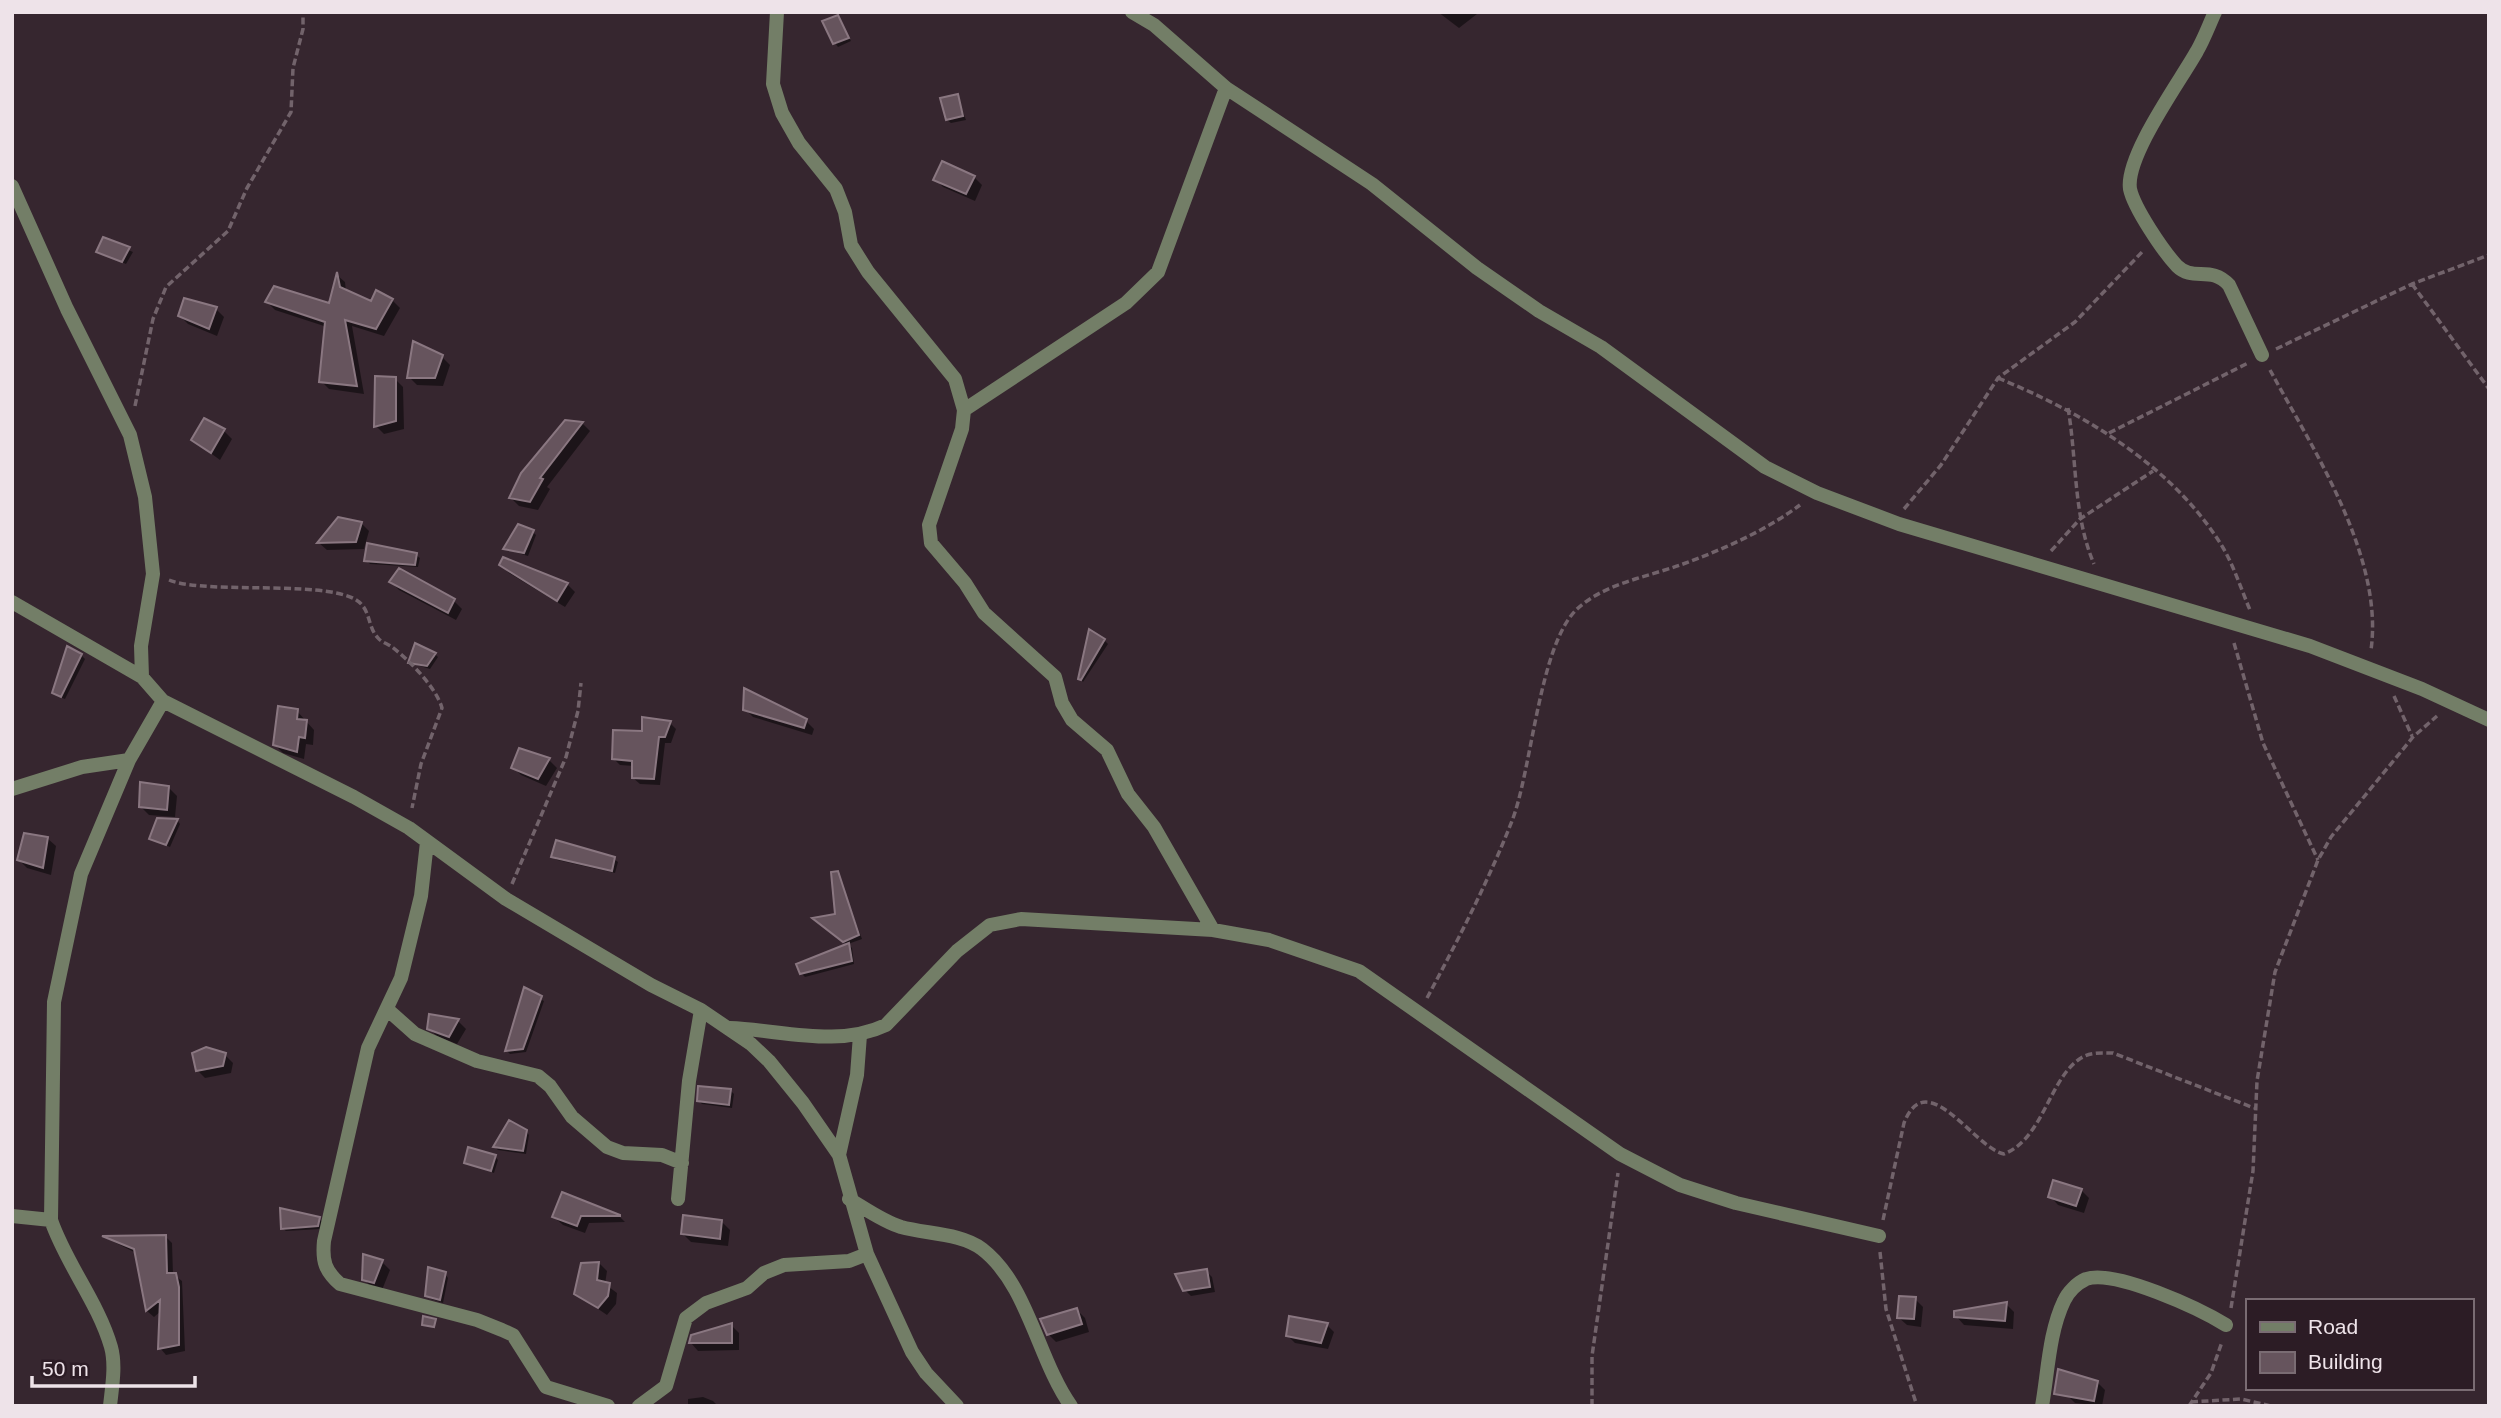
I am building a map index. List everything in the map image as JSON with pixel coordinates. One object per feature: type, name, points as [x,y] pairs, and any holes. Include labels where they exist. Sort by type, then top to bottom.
[{"type":"street","points":[[777,12],[773,83],[782,113],[799,143],[836,189],[845,212],[851,244],[881,291],[955,379],[964,410],[962,429],[929,525],[931,543],[965,583],[984,614],[1055,677],[1062,703],[1072,720],[1107,750],[1128,794],[1154,827],[1213,930]]},
{"type":"street","points":[[1132,12],[1154,25],[1226,88],[1372,184],[1477,268],[1539,311],[1601,347],[1765,467],[1817,493],[1899,524],[2107,589],[2256,628],[2391,676],[2489,720]]},
{"type":"street","points":[[2215,12],[2197,51],[2163,102],[2130,182],[2130,191],[2156,237],[2179,268],[2187,273],[2210,272],[2221,276],[2229,285],[2262,355]]},
{"type":"street","points":[[964,410],[1126,303],[1158,272],[1226,88]]},
{"type":"street","points":[[12,186],[67,309],[130,435],[145,497],[153,574],[141,646],[142,677]]},
{"type":"street","points":[[12,601],[142,677],[163,701],[409,828],[506,899],[628,972],[701,1010],[730,1028],[769,1061],[839,1155],[849,1199],[867,1254],[912,1352],[957,1406]]},
{"type":"street","points":[[110,1406],[113,1372],[111,1348],[59,1243],[51,1220],[54,1002],[81,874],[129,760],[163,701]]},
{"type":"street","points":[[12,789],[82,767],[129,760]]},
{"type":"street","points":[[427,842],[421,896],[401,978],[368,1048],[360,1082],[324,1241],[323,1255],[327,1273],[340,1284],[477,1320],[513,1335],[546,1387],[608,1406]]},
{"type":"street","points":[[730,1028],[837,1039],[860,1035],[886,1025],[957,951],[990,925],[1021,919],[1213,930],[1269,940],[1359,971],[1620,1154],[1680,1185],[1736,1203],[1880,1236]]},
{"type":"street","points":[[388,1010],[415,1034],[477,1061],[538,1076],[550,1086],[572,1117],[607,1147],[623,1153],[662,1155],[682,1163]]},
{"type":"street","points":[[678,1199],[689,1081],[701,1010]]},
{"type":"street","points":[[839,1155],[857,1075],[860,1035]]},
{"type":"street","points":[[849,1199],[897,1226],[963,1240],[982,1249],[1013,1287],[1056,1384],[1071,1406]]},
{"type":"street","points":[[12,1216],[51,1220]]},
{"type":"street","points":[[639,1406],[666,1386],[686,1318],[706,1303],[747,1288],[764,1273],[785,1265],[849,1261],[867,1254]]},
{"type":"street","points":[[2042,1406],[2055,1327],[2064,1300],[2076,1285],[2089,1278],[2161,1293],[2196,1307],[2226,1325]]},
{"type":"path","points":[[130,435],[153,319],[166,287],[228,231],[247,188],[291,112],[293,68],[303,29],[303,12]]},
{"type":"path","points":[[1899,524],[1906,504],[1931,478],[1998,378],[2075,322],[2156,237]]},
{"type":"path","points":[[2109,433],[2262,355],[2412,284],[2489,255]]},
{"type":"path","points":[[2412,284],[2489,389]]},
{"type":"path","points":[[2262,355],[2337,495],[2356,544],[2370,589],[2374,628],[2369,668]]},
{"type":"path","points":[[1998,378],[2068,408],[2109,433],[2186,499],[2223,548],[2256,628]]},
{"type":"path","points":[[2068,408],[2078,474],[2080,519],[2089,552],[2107,589]]},
{"type":"path","points":[[2039,567],[2080,519],[2153,471]]},
{"type":"path","points":[[1419,1012],[1465,927],[1513,819],[1549,666],[1574,611],[1591,598],[1682,565],[1774,524],[1817,493]]},
{"type":"path","points":[[153,574],[190,585],[226,589],[279,587],[331,593],[352,598],[362,605],[378,638],[394,648],[426,681],[442,708],[421,764],[409,828]]},
{"type":"path","points":[[2229,621],[2248,699],[2263,743],[2318,860]]},
{"type":"path","points":[[2391,676],[2395,700],[2413,737]]},
{"type":"path","points":[[506,899],[566,757],[578,711],[581,683]]},
{"type":"path","points":[[2190,1404],[2211,1373],[2237,1287],[2253,1171],[2255,1108],[2275,972],[2318,860],[2354,806],[2413,737],[2452,704]]},
{"type":"path","points":[[1917,1406],[1886,1309],[1880,1236],[1908,1113],[1924,1102],[1937,1104],[1953,1113],[1981,1142],[2004,1154],[2023,1142],[2069,1069],[2081,1058],[2095,1053],[2113,1053],[2255,1108]]},
{"type":"path","points":[[1592,1406],[1592,1356],[1620,1154]]},
{"type":"path","points":[[2190,1404],[2241,1399],[2271,1406]]},
{"type":"building","points":[[838,15],[849,38],[833,44],[822,21]]},
{"type":"building","points":[[958,94],[963,116],[946,120],[940,98]]},
{"type":"building","points":[[942,161],[975,176],[966,194],[933,180]]},
{"type":"building","points":[[103,237],[130,247],[122,262],[96,252]]},
{"type":"building","points":[[337,272],[340,287],[371,301],[376,290],[393,299],[376,329],[345,320],[357,386],[319,382],[325,322],[265,302],[274,286],[329,303]]},
{"type":"building","points":[[184,298],[217,307],[209,329],[178,316]]},
{"type":"building","points":[[413,341],[443,355],[435,378],[407,378]]},
{"type":"building","points":[[375,376],[396,377],[396,421],[374,427]]},
{"type":"building","points":[[204,418],[225,429],[211,453],[191,440]]},
{"type":"building","points":[[565,420],[583,422],[540,478],[543,479],[530,502],[509,498],[521,473]]},
{"type":"building","points":[[338,517],[362,522],[356,542],[317,543]]},
{"type":"building","points":[[518,524],[534,530],[524,553],[503,549]]},
{"type":"building","points":[[367,543],[417,553],[415,565],[364,561]]},
{"type":"building","points":[[503,557],[568,583],[557,601],[499,565]]},
{"type":"building","points":[[399,568],[455,599],[448,613],[389,582]]},
{"type":"building","points":[[1089,629],[1105,639],[1081,680],[1078,679]]},
{"type":"building","points":[[415,643],[436,653],[427,666],[408,663]]},
{"type":"building","points":[[67,646],[82,654],[61,697],[52,693]]},
{"type":"building","points":[[744,688],[807,719],[804,728],[743,710]]},
{"type":"building","points":[[278,706],[298,709],[297,719],[307,720],[305,738],[299,737],[297,752],[273,745]]},
{"type":"building","points":[[642,717],[671,721],[665,737],[659,737],[654,779],[632,778],[632,761],[612,759],[613,730],[642,731]]},
{"type":"building","points":[[519,748],[550,758],[538,779],[511,768]]},
{"type":"building","points":[[140,782],[169,786],[167,810],[139,807]]},
{"type":"building","points":[[157,818],[178,819],[166,845],[149,839]]},
{"type":"building","points":[[24,833],[48,837],[43,868],[17,860]]},
{"type":"building","points":[[556,840],[615,857],[612,871],[551,857]]},
{"type":"building","points":[[838,871],[859,935],[843,942],[812,918],[835,914],[831,872]]},
{"type":"building","points":[[849,943],[852,961],[800,974],[796,964]]},
{"type":"building","points":[[524,987],[542,996],[523,1049],[505,1051]]},
{"type":"building","points":[[429,1014],[459,1019],[449,1037],[427,1029]]},
{"type":"building","points":[[206,1047],[226,1053],[223,1066],[196,1071],[192,1053]]},
{"type":"building","points":[[698,1086],[731,1089],[729,1105],[697,1101]]},
{"type":"building","points":[[509,1120],[527,1130],[523,1151],[493,1147]]},
{"type":"building","points":[[468,1147],[496,1155],[491,1171],[464,1163]]},
{"type":"building","points":[[2053,1180],[2082,1189],[2076,1206],[2048,1197]]},
{"type":"building","points":[[562,1192],[620,1216],[581,1216],[577,1226],[552,1217]]},
{"type":"building","points":[[280,1208],[320,1217],[318,1226],[281,1229]]},
{"type":"building","points":[[683,1215],[722,1220],[720,1239],[681,1234]]},
{"type":"building","points":[[166,1235],[167,1273],[176,1273],[179,1287],[179,1345],[158,1349],[160,1300],[146,1311],[134,1249],[102,1236]]},
{"type":"building","points":[[363,1254],[383,1260],[374,1283],[362,1280]]},
{"type":"building","points":[[599,1262],[597,1280],[610,1283],[608,1296],[598,1308],[574,1294],[581,1263]]},
{"type":"building","points":[[428,1267],[446,1272],[440,1300],[425,1296]]},
{"type":"building","points":[[1207,1269],[1210,1287],[1183,1291],[1175,1274]]},
{"type":"building","points":[[1899,1296],[1916,1297],[1914,1319],[1897,1318]]},
{"type":"building","points":[[2007,1302],[2005,1321],[1954,1317],[1954,1311]]},
{"type":"building","points":[[1077,1308],[1082,1324],[1047,1335],[1040,1319]]},
{"type":"building","points":[[423,1316],[436,1319],[434,1327],[422,1325]]},
{"type":"building","points":[[1289,1316],[1328,1323],[1321,1343],[1286,1336]]},
{"type":"building","points":[[732,1323],[732,1343],[689,1343],[691,1335]]},
{"type":"building","points":[[2058,1369],[2098,1381],[2094,1401],[2054,1394]]}]
